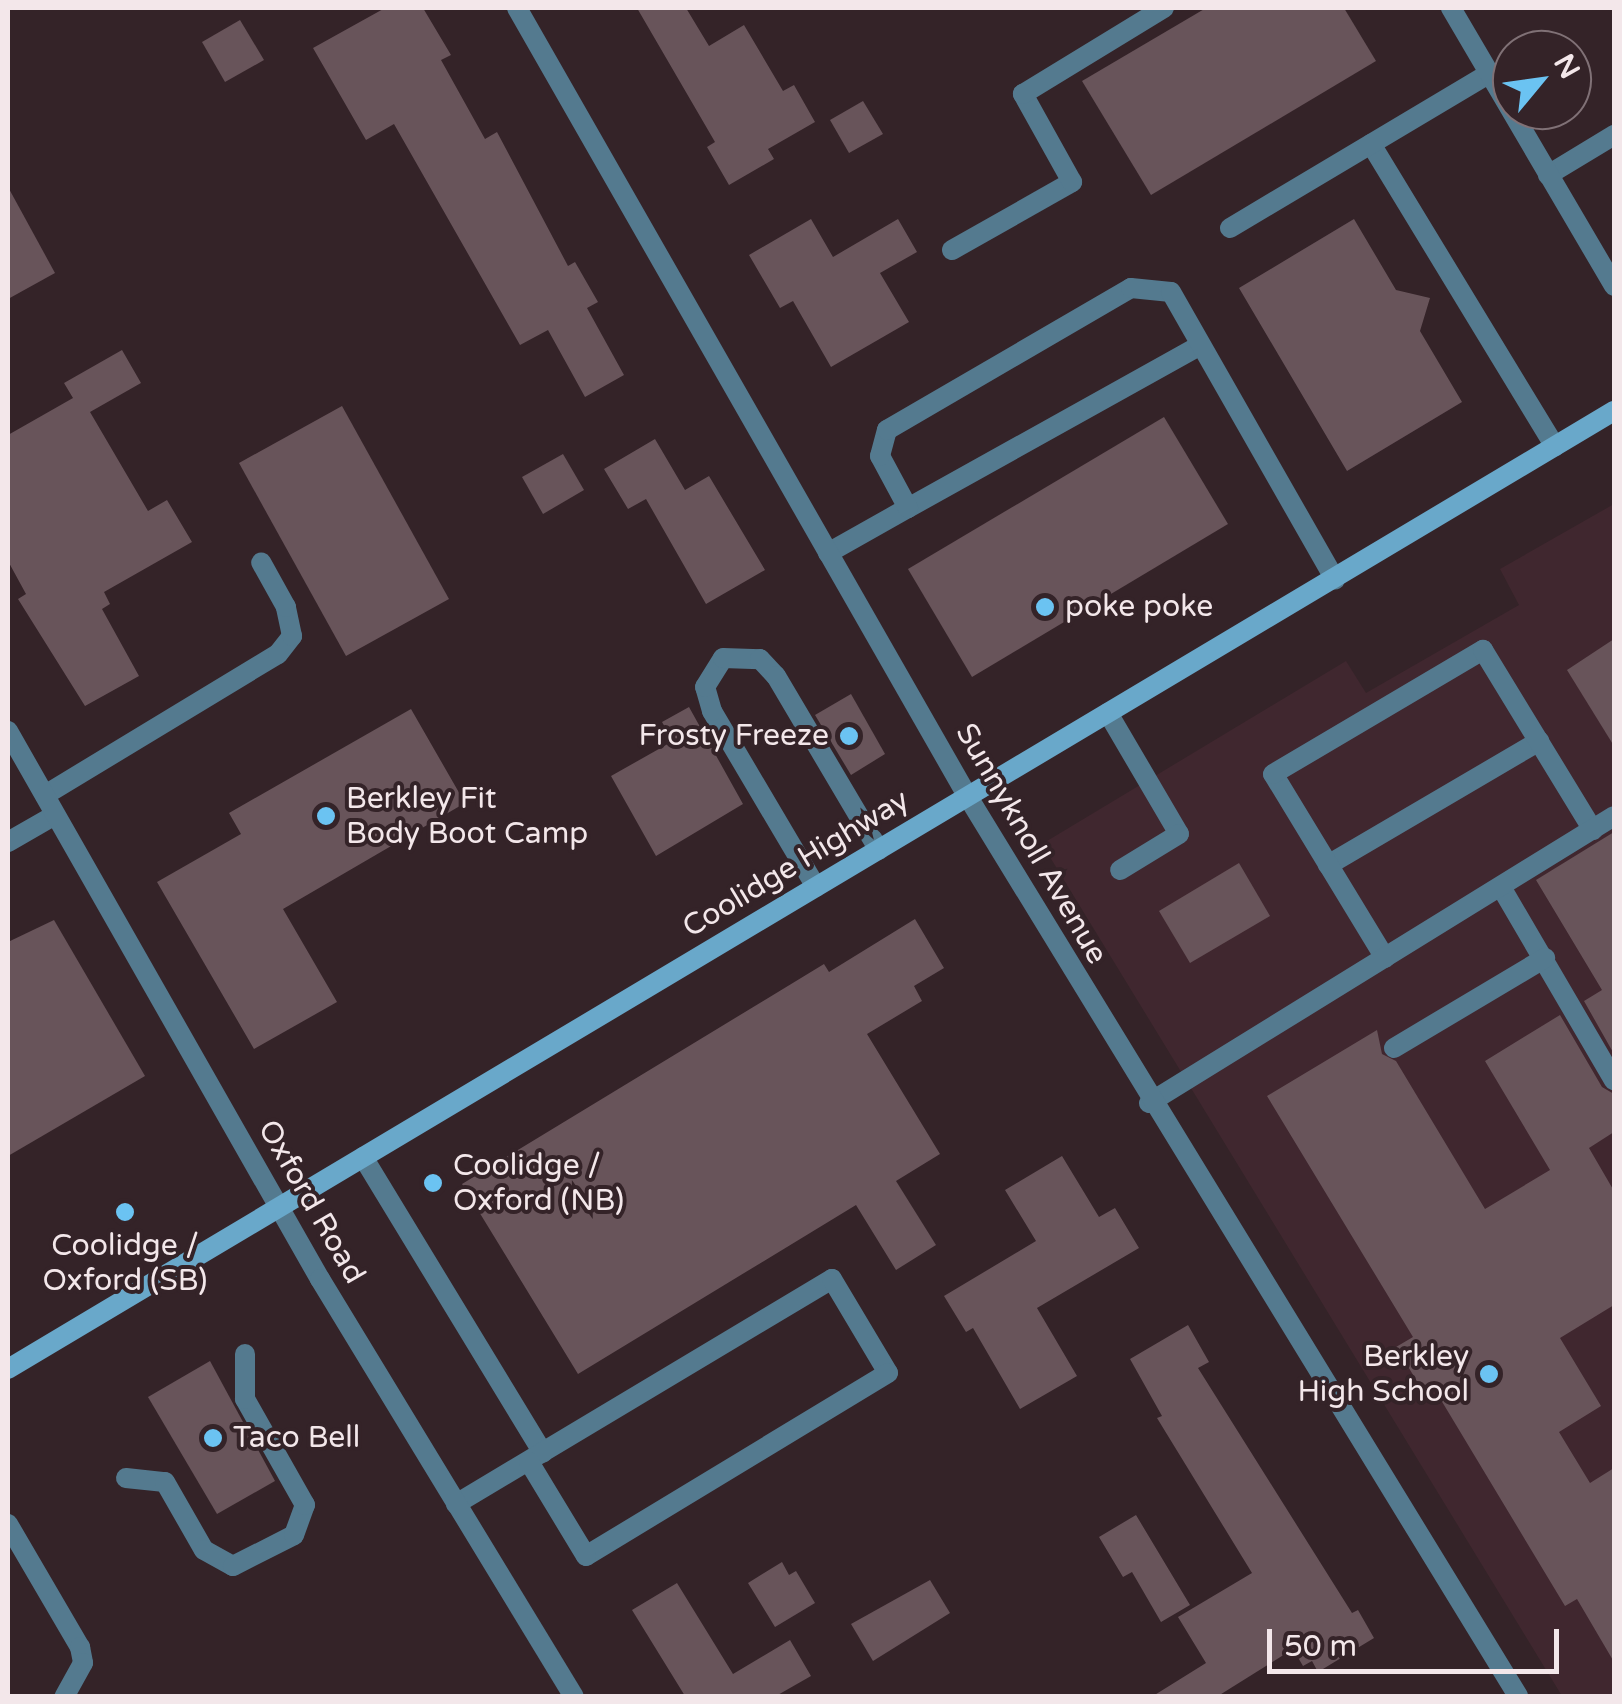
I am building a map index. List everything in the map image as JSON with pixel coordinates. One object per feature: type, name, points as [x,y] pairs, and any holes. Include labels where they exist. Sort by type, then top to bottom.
[{"type":"main road","name":"Coolidge Highway","points":[[8,1368],[1614,411]]},
{"type":"street","name":"Sunnyknoll Avenue","points":[[517,8],[968,797],[1149,1103],[1518,1696]]},
{"type":"street","points":[[952,250],[1072,182],[1022,94],[1164,8]]},
{"type":"street","points":[[1451,8],[1614,286]]},
{"type":"street","points":[[1230,228],[1488,74]]},
{"type":"street","points":[[1548,175],[1614,136]]},
{"type":"street","points":[[1371,144],[1555,447]]},
{"type":"street","points":[[908,508],[880,456],[887,430],[1131,288],[1172,292],[1335,579]]},
{"type":"street","points":[[828,553],[1201,345]]},
{"type":"street","points":[[44,795],[278,654],[292,636],[286,607],[262,562]]},
{"type":"street","points":[[1385,958],[1273,774],[1483,650],[1593,830]]},
{"type":"street","points":[[816,887],[712,711],[705,687],[710,670],[723,658],[760,659],[776,676],[879,850]]},
{"type":"street","points":[[1108,713],[1179,834],[1120,870]]},
{"type":"street","name":"Oxford Road","points":[[8,731],[277,1205],[574,1696]]},
{"type":"street","points":[[1328,864],[1539,741]]},
{"type":"street","points":[[8,842],[55,815]]},
{"type":"street","points":[[1149,1103],[1614,816]]},
{"type":"street","points":[[1501,886],[1614,1080]]},
{"type":"street","points":[[1394,1048],[1545,958]]},
{"type":"street","points":[[363,1157],[536,1457],[586,1556],[888,1373],[832,1279],[536,1457],[456,1504]]},
{"type":"street","points":[[126,1478],[165,1482],[204,1550],[233,1566],[294,1535],[305,1504],[245,1398],[245,1354]]},
{"type":"street","points":[[8,1524],[80,1648],[82,1663],[64,1696]]},
{"type":"shaded area","name":"Berkley High School","points":[[1614,504],[1614,1696],[1562,1696],[1042,844],[1346,661],[1366,693],[1519,605],[1500,569]]},
{"type":"building","points":[[385,8],[423,8],[451,55],[441,60],[485,139],[497,132],[568,266],[575,262],[598,302],[587,308],[624,375],[585,397],[548,330],[520,345],[394,124],[366,140],[313,48]]},
{"type":"building","points":[[637,8],[686,8],[709,46],[744,25],[783,91],[794,85],[815,122],[768,149],[774,159],[729,185],[707,147],[715,142]]},
{"type":"building","points":[[1206,8],[1344,8],[1376,61],[1151,195],[1082,81]]},
{"type":"building","points":[[240,20],[264,60],[225,82],[202,42]]},
{"type":"building","points":[[863,101],[883,134],[849,153],[830,120]]},
{"type":"building","points":[[8,187],[55,273],[8,299]]},
{"type":"building","points":[[811,219],[833,257],[898,219],[917,252],[880,273],[909,322],[831,367],[793,301],[780,308],[749,255]]},
{"type":"building","points":[[1354,219],[1396,290],[1430,298],[1420,331],[1462,402],[1347,471],[1239,288]]},
{"type":"building","points":[[122,350],[141,383],[90,412],[148,511],[167,500],[192,542],[104,592],[110,604],[102,609],[139,676],[85,706],[18,599],[26,594],[8,561],[8,435],[73,398],[64,383]]},
{"type":"building","points":[[342,406],[449,599],[346,656],[239,463]]},
{"type":"building","points":[[1164,417],[1228,524],[972,677],[908,569]]},
{"type":"building","points":[[655,439],[685,490],[709,476],[765,570],[706,604],[646,499],[628,509],[604,469]]},
{"type":"building","points":[[563,454],[584,490],[543,514],[522,477]]},
{"type":"building","points":[[1614,639],[1614,746],[1567,670]]},
{"type":"building","points":[[851,694],[885,754],[851,775],[815,715]]},
{"type":"building","points":[[689,707],[743,804],[656,856],[611,776],[673,741],[662,722]]},
{"type":"building","points":[[411,709],[465,803],[283,909],[337,1002],[254,1049],[157,882],[241,834],[229,813]]},
{"type":"building","points":[[1614,832],[1614,1054],[1584,1001],[1602,990],[1536,880]]},
{"type":"building","points":[[1239,863],[1270,916],[1190,963],[1159,911]]},
{"type":"building","points":[[915,919],[944,968],[914,986],[922,1001],[867,1034],[940,1154],[896,1181],[936,1245],[896,1270],[856,1205],[578,1374],[462,1184],[824,964],[829,972]]},
{"type":"building","points":[[54,920],[145,1076],[8,1156],[8,942]]},
{"type":"building","points":[[1560,1015],[1602,1087],[1614,1094],[1614,1132],[1589,1148],[1614,1191],[1614,1305],[1560,1338],[1601,1406],[1559,1432],[1590,1483],[1614,1468],[1614,1662],[1577,1599],[1565,1606],[1435,1390],[1426,1396],[1396,1347],[1413,1337],[1267,1096],[1377,1030],[1382,1054],[1396,1061],[1485,1209],[1550,1170],[1485,1061]]},
{"type":"building","points":[[1062,1156],[1099,1217],[1115,1208],[1139,1248],[1037,1308],[1077,1376],[1020,1409],[973,1328],[966,1332],[944,1296],[1036,1241],[1005,1190]]},
{"type":"building","points":[[1188,1325],[1209,1362],[1198,1368],[1352,1613],[1358,1610],[1374,1638],[1318,1672],[1312,1661],[1303,1666],[1293,1649],[1218,1696],[1153,1696],[1206,1663],[1178,1617],[1252,1573],[1157,1418],[1162,1416],[1130,1359]]},
{"type":"building","name":"Taco Bell","points":[[210,1361],[275,1481],[217,1514],[148,1397]]},
{"type":"building","points":[[1136,1515],[1190,1605],[1161,1622],[1132,1572],[1123,1577],[1099,1537]]},
{"type":"building","points":[[782,1562],[789,1575],[796,1571],[815,1603],[775,1627],[748,1583]]},
{"type":"building","points":[[930,1580],[950,1613],[873,1661],[851,1624]]},
{"type":"building","points":[[677,1583],[733,1674],[790,1640],[811,1676],[776,1696],[685,1696],[632,1610]]},
{"type":"place","name":"poke poke","points":[[1045,607]]},
{"type":"place","name":"Frosty Freeze","points":[[849,736]]},
{"type":"place","name":"Berkley Fit Body Boot Camp","points":[[326,816]]},
{"type":"place","name":"Coolidge / Oxford (NB)","points":[[433,1183]]},
{"type":"place","name":"Coolidge / Oxford (SB)","points":[[125,1212]]},
{"type":"place","name":"Berkley High School","points":[[1489,1374]]},
{"type":"place","name":"Taco Bell","points":[[213,1438]]}]
